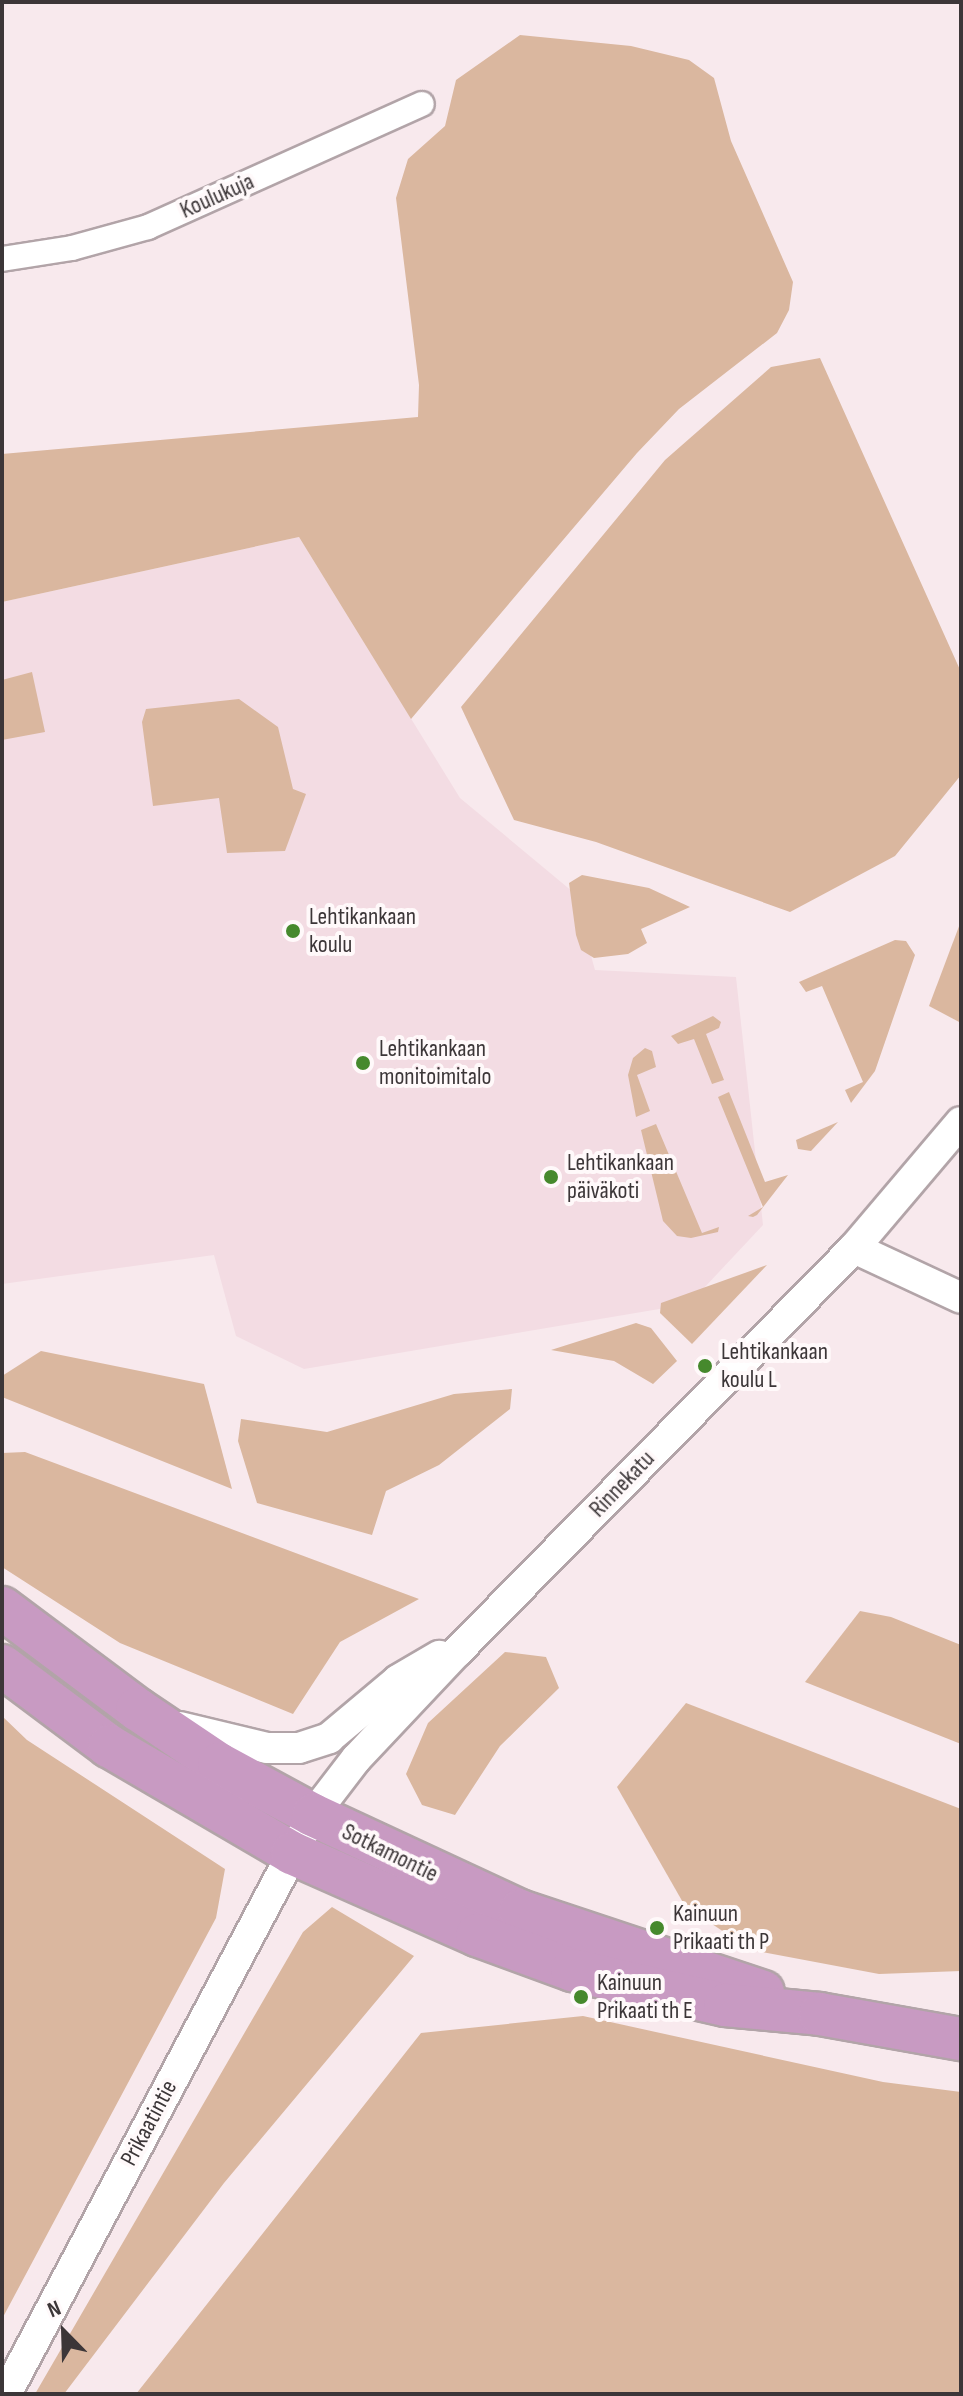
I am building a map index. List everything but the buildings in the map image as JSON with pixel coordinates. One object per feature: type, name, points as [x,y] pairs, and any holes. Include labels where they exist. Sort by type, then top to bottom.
[{"type":"highway","name":"Sotkamontie","points":[[2,1608],[153,1720],[313,1815],[520,1911],[650,1951],[820,2014]]},
{"type":"highway","name":"Sotkamontie","points":[[2,1666],[109,1746],[292,1853],[384,1897],[572,1970],[725,2005],[820,2014],[961,2039]]},
{"type":"street","name":"Koulukuja","points":[[2,259],[72,248],[148,227],[422,104]]},
{"type":"street","name":"Rinnekatu","points":[[292,1853],[313,1815],[356,1759],[854,1248],[961,1122]]},
{"type":"street","points":[[854,1248],[961,1298]]},
{"type":"street","points":[[153,1720],[255,1746],[299,1748],[329,1738],[398,1680],[435,1657],[457,1652]]},
{"type":"street","name":"Prikaatintie","points":[[6,2394],[292,1853]]},
{"type":"shaded area","points":[[520,35],[631,46],[689,60],[714,78],[731,141],[793,282],[789,310],[777,333],[679,409],[637,453],[411,719],[299,537],[2,602],[2,454],[418,417],[419,385],[396,198],[408,159],[445,126],[456,80]]},
{"type":"shaded area","points":[[820,358],[961,672],[961,775],[895,856],[790,912],[596,842],[514,820],[461,707],[665,460],[771,367]]},
{"type":"shaded area","name":"Lehtikankaan koulu","points":[[299,537],[460,798],[573,892],[595,970],[736,977],[763,1225],[689,1304],[304,1369],[236,1336],[214,1255],[2,1284],[2,602]]},
{"type":"shaded area","points":[[32,672],[45,732],[2,740],[2,680]]},
{"type":"shaded area","points":[[239,699],[278,727],[293,789],[306,794],[285,851],[227,853],[219,798],[153,806],[142,722],[146,709]]},
{"type":"shaded area","points":[[582,875],[649,888],[690,907],[641,929],[647,943],[628,954],[594,958],[581,950],[576,935],[569,883]]},
{"type":"shaded area","points":[[961,921],[961,1023],[929,1006]]},
{"type":"shaded area","points":[[895,940],[906,941],[915,955],[875,1071],[851,1103],[845,1090],[863,1082],[822,986],[806,992],[799,982]]},
{"type":"shaded area","points":[[713,1016],[721,1022],[719,1028],[706,1034],[724,1080],[712,1084],[694,1039],[678,1044],[671,1036]]},
{"type":"shaded area","points":[[645,1048],[652,1051],[656,1067],[637,1075],[650,1111],[636,1117],[628,1075],[633,1058]]},
{"type":"shaded area","points":[[729,1092],[765,1182],[788,1175],[757,1215],[753,1217],[748,1216],[763,1207],[718,1097]]},
{"type":"shaded area","points":[[838,1122],[811,1151],[798,1149],[796,1140]]},
{"type":"shaded area","points":[[656,1124],[702,1233],[719,1227],[718,1232],[691,1238],[677,1236],[663,1221],[641,1130]]},
{"type":"shaded area","points":[[767,1265],[692,1344],[660,1313],[661,1303]]},
{"type":"shaded area","points":[[636,1323],[651,1328],[677,1361],[653,1384],[614,1361],[551,1350]]},
{"type":"shaded area","points":[[41,1351],[204,1384],[232,1489],[2,1397],[2,1376]]},
{"type":"shaded area","points":[[512,1389],[510,1409],[439,1465],[386,1491],[372,1535],[257,1503],[238,1441],[241,1419],[327,1432],[454,1394]]},
{"type":"shaded area","points":[[25,1452],[419,1599],[340,1642],[293,1714],[120,1643],[2,1567],[2,1453]]},
{"type":"shaded area","points":[[860,1611],[891,1617],[961,1645],[961,1744],[805,1682]]},
{"type":"shaded area","points":[[505,1652],[546,1657],[559,1688],[500,1746],[455,1815],[422,1805],[406,1774],[428,1723]]},
{"type":"shaded area","points":[[686,1703],[961,1809],[961,1971],[879,1974],[751,1950],[685,1906],[617,1787]]},
{"type":"shaded area","points":[[2,1716],[27,1740],[225,1869],[216,1918],[2,2319]]},
{"type":"shaded area","points":[[332,1907],[414,1956],[224,2183],[64,2394],[35,2394],[303,1932]]},
{"type":"shaded area","points":[[583,2016],[883,2082],[961,2092],[961,2394],[136,2394],[421,2033]]},
{"type":"place","name":"Lehtikankaan koulu","points":[[293,931]]},
{"type":"place","name":"Lehtikankaan monitoimitalo","points":[[363,1063]]},
{"type":"place","name":"Lehtikankaan päiväkoti","points":[[551,1177]]},
{"type":"place","name":"Lehtikankaan koulu L","points":[[705,1366]]},
{"type":"place","name":"Kainuun Prikaati th P","points":[[657,1928]]},
{"type":"place","name":"Kainuun Prikaati th E","points":[[581,1997]]}]
